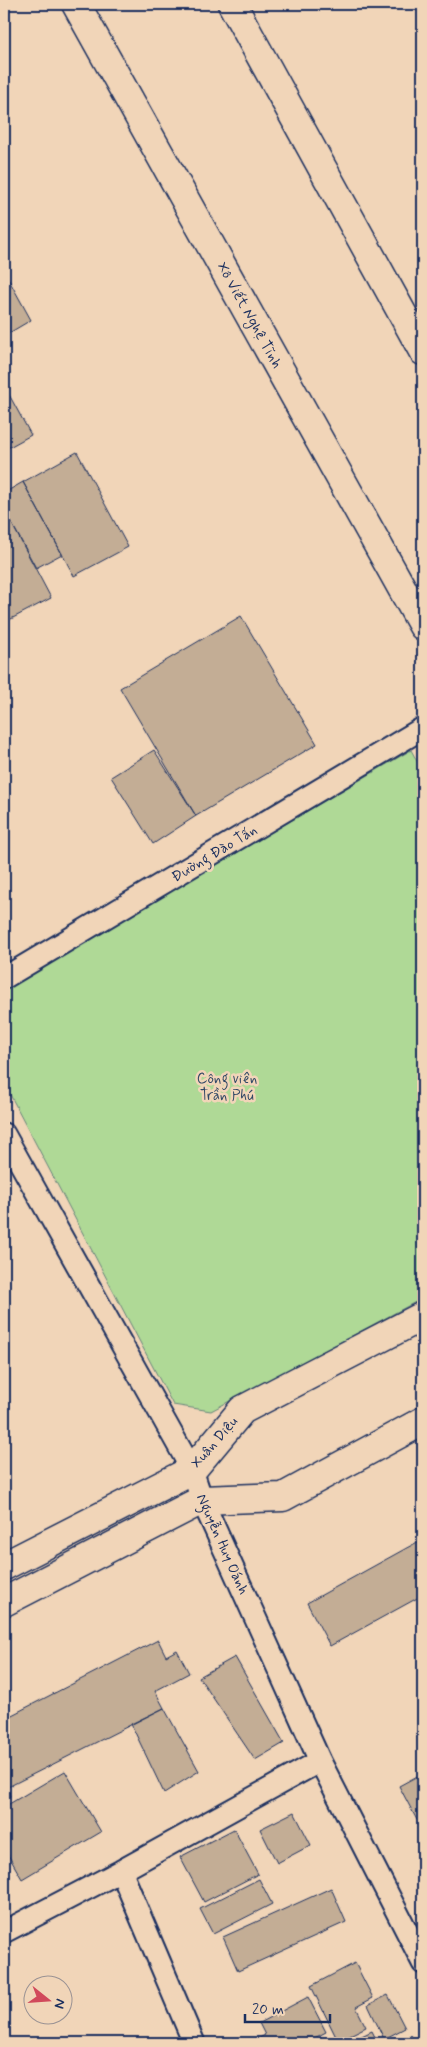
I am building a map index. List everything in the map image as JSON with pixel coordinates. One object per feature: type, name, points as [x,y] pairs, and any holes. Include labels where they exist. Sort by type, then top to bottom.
[{"type":"street","name":"Xô Viết Nghệ Tĩnh","points":[[76,4],[423,626]]},
{"type":"street","points":[[232,4],[423,351]]},
{"type":"street","name":"Đường Đào Tấn","points":[[4,978],[423,728]]},
{"type":"street","name":"Nguyễn Huy Oánh","points":[[4,1134],[192,1470],[202,1500],[320,1761],[423,1963]]},
{"type":"street","name":"Xuân Diệu","points":[[4,1566],[192,1470],[242,1410],[423,1316]]},
{"type":"street","points":[[4,1602],[202,1500],[284,1497],[423,1420]]},
{"type":"street","points":[[4,1932],[320,1761]]},
{"type":"street","points":[[121,1870],[194,2043]]},
{"type":"green space","name":"Công viên Trần Phú","points":[[411,750],[423,772],[423,1298],[211,1411],[173,1405],[4,1083],[4,990]]},
{"type":"building","points":[[4,271],[31,320],[4,336]]},
{"type":"building","points":[[7,391],[31,435],[4,450],[4,394]]},
{"type":"building","points":[[77,452],[128,547],[74,576],[23,482]]},
{"type":"building","points":[[23,482],[62,554],[36,568],[4,509],[4,493]]},
{"type":"building","points":[[4,509],[51,598],[9,620],[4,610]]},
{"type":"building","points":[[241,616],[317,744],[196,816],[120,688]]},
{"type":"building","points":[[154,750],[196,816],[153,844],[111,777]]},
{"type":"building","points":[[423,1539],[423,1595],[330,1646],[307,1603]]},
{"type":"building","points":[[158,1640],[166,1656],[177,1650],[189,1673],[155,1691],[164,1708],[6,1788],[10,1796],[4,1799],[4,1719]]},
{"type":"building","points":[[235,1657],[284,1743],[255,1760],[199,1677]]},
{"type":"building","points":[[164,1708],[199,1771],[164,1793],[131,1724]]},
{"type":"building","points":[[65,1771],[101,1832],[22,1879],[4,1848],[4,1807]]},
{"type":"building","points":[[423,1773],[423,1817],[417,1820],[399,1786]]},
{"type":"building","points":[[294,1812],[311,1845],[277,1863],[260,1829]]},
{"type":"building","points":[[234,1829],[258,1874],[204,1902],[180,1857]]},
{"type":"building","points":[[259,1879],[272,1904],[213,1934],[200,1909]]},
{"type":"building","points":[[331,1888],[346,1922],[238,1971],[223,1937]]},
{"type":"building","points":[[355,1963],[373,1998],[356,2007],[366,2027],[338,2041],[311,1986]]},
{"type":"building","points":[[388,1995],[405,2028],[384,2039],[368,2005]]},
{"type":"building","points":[[308,1997],[326,2032],[305,2043],[252,2043],[265,2035],[259,2023]]},
{"type":"building","points":[[372,2031],[378,2043],[347,2043]]},
{"type":"building","points":[[411,2035],[415,2043],[395,2043]]}]
